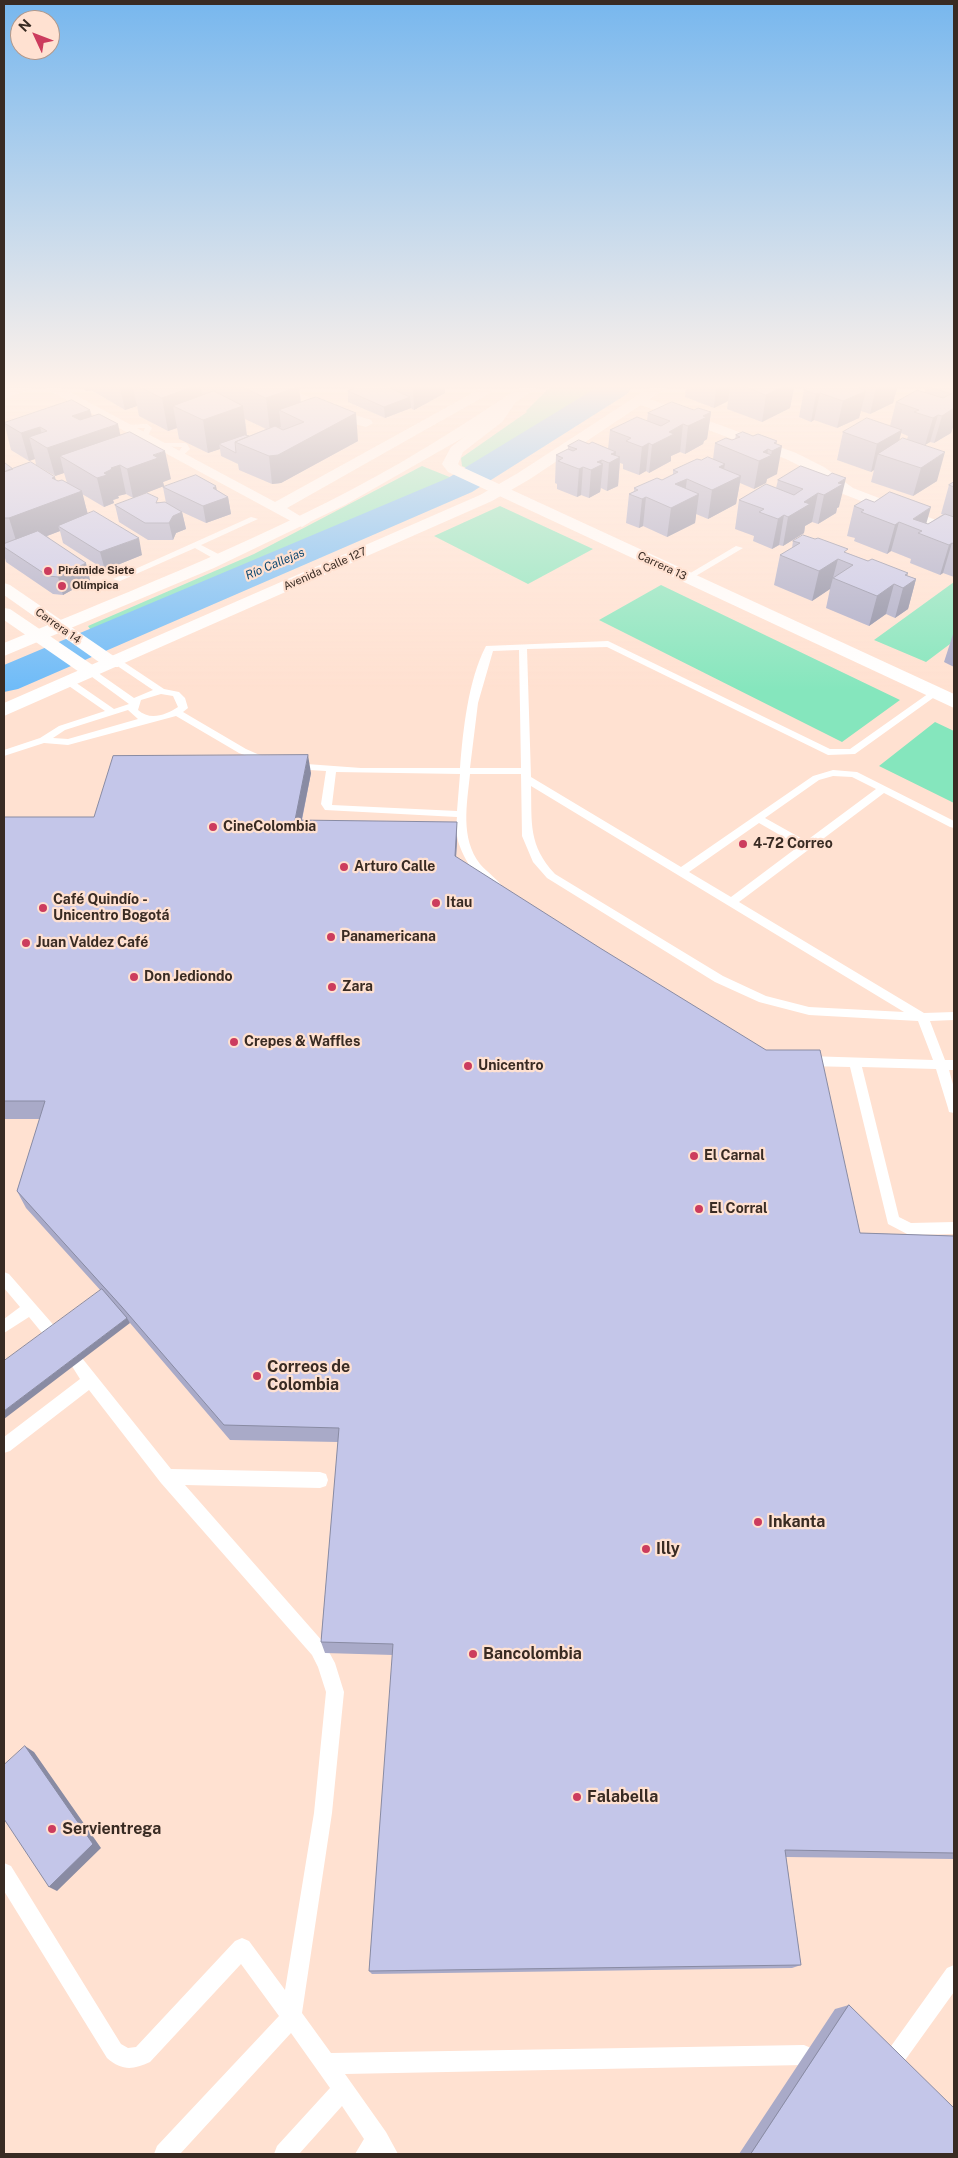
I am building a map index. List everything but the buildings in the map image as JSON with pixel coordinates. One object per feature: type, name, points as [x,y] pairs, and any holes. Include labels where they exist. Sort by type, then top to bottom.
[{"type":"main road","points":[[4,650],[42,640],[65,630],[302,522],[364,489]]},
{"type":"main road","name":"Avenida Calle 127","points":[[4,710],[494,489]]},
{"type":"main road","name":"Carrera 13","points":[[497,489],[954,702]]},
{"type":"street","points":[[239,489],[302,522]]},
{"type":"street","points":[[275,508],[308,489]]},
{"type":"street","points":[[845,489],[954,532]]},
{"type":"street","name":"Carrera 14","points":[[4,588],[96,652],[114,662]]},
{"type":"street","name":"Carrera 14","points":[[4,613],[91,672]]},
{"type":"lane","points":[[117,579],[197,546],[254,519]]},
{"type":"lane","points":[[197,546],[221,559]]},
{"type":"lane","points":[[686,578],[739,548]]},
{"type":"lane","points":[[506,892],[487,878],[473,861],[464,842],[462,814],[465,771],[480,671],[489,648],[608,644],[835,754],[852,752],[935,693]]},
{"type":"lane","points":[[523,648],[527,836],[538,862],[552,876],[659,943],[742,991],[784,1006],[809,1011],[922,1017],[954,1016]]},
{"type":"lane","points":[[43,740],[68,742],[148,719],[163,718],[183,708],[180,698],[176,694],[161,691],[114,662]]},
{"type":"lane","points":[[91,672],[133,704],[136,714],[148,719]]},
{"type":"lane","points":[[69,682],[114,712]]},
{"type":"lane","points":[[4,753],[43,740],[62,728],[114,712],[133,704],[145,694],[161,691]]},
{"type":"lane","points":[[176,712],[192,719],[249,754],[279,764],[331,770],[465,771],[525,774],[730,903],[922,1017],[948,1065],[954,1108]]},
{"type":"lane","points":[[331,770],[326,804],[329,808],[462,814]]},
{"type":"lane","points":[[681,872],[824,775],[854,774],[954,825]]},
{"type":"lane","points":[[730,903],[883,789]]},
{"type":"lane","points":[[758,818],[806,846]]},
{"type":"lane","points":[[793,1060],[948,1065]]},
{"type":"lane","points":[[855,1063],[893,1220],[910,1229],[954,1228]]},
{"type":"lane","points":[[4,1278],[52,1334]]},
{"type":"lane","points":[[4,1327],[30,1308]]},
{"type":"lane","points":[[77,1363],[89,1381],[168,1477],[318,1649],[326,1663],[335,1692],[323,1813],[291,2018],[165,2154]]},
{"type":"lane","points":[[4,1446],[89,1381]]},
{"type":"lane","points":[[168,1477],[320,1480]]},
{"type":"lane","points":[[4,1873],[114,2052],[124,2060],[133,2060],[143,2055],[242,1948],[326,2064],[377,2150]]},
{"type":"lane","points":[[891,2063],[954,1975]]},
{"type":"lane","points":[[326,2064],[804,2055]]},
{"type":"lane","points":[[285,2154],[342,2090]]},
{"type":"green space","points":[[379,489],[427,489],[87,633],[90,629],[88,626],[254,554]]},
{"type":"green space","points":[[500,506],[593,549],[528,584],[434,536]]},
{"type":"green space","points":[[954,582],[954,641],[926,662],[874,640]]},
{"type":"green space","points":[[661,585],[900,700],[842,742],[599,620]]},
{"type":"green space","points":[[935,722],[954,731],[954,803],[879,766]]},
{"type":"waterway","name":"Río Callejas","points":[[4,680],[451,489]]},
{"type":"place","name":"Pirámide Siete","points":[[48,571]]},
{"type":"place","name":"Olímpica","points":[[62,586]]},
{"type":"place","name":"CineColombia","points":[[213,827]]},
{"type":"place","name":"4-72 Correo","points":[[743,844]]},
{"type":"place","name":"Arturo Calle","points":[[344,867]]},
{"type":"place","name":"Itau","points":[[436,903]]},
{"type":"place","name":"Café Quindío - Unicentro Bogotá","points":[[43,908]]},
{"type":"place","name":"Panamericana","points":[[331,937]]},
{"type":"place","name":"Juan Valdez Café","points":[[26,943]]},
{"type":"place","name":"Don Jediondo","points":[[134,977]]},
{"type":"place","name":"Zara","points":[[332,987]]},
{"type":"place","name":"Crepes & Waffles","points":[[234,1042]]},
{"type":"place","name":"Unicentro","points":[[468,1066]]},
{"type":"place","name":"El Carnal","points":[[694,1156]]},
{"type":"place","name":"El Corral","points":[[699,1209]]},
{"type":"place","name":"Correos de Colombia","points":[[257,1376]]},
{"type":"place","name":"Inkanta","points":[[758,1522]]},
{"type":"place","name":"Illy","points":[[646,1549]]},
{"type":"place","name":"Bancolombia","points":[[473,1654]]},
{"type":"place","name":"Falabella","points":[[577,1797]]},
{"type":"place","name":"Servientrega","points":[[52,1829]]}]
